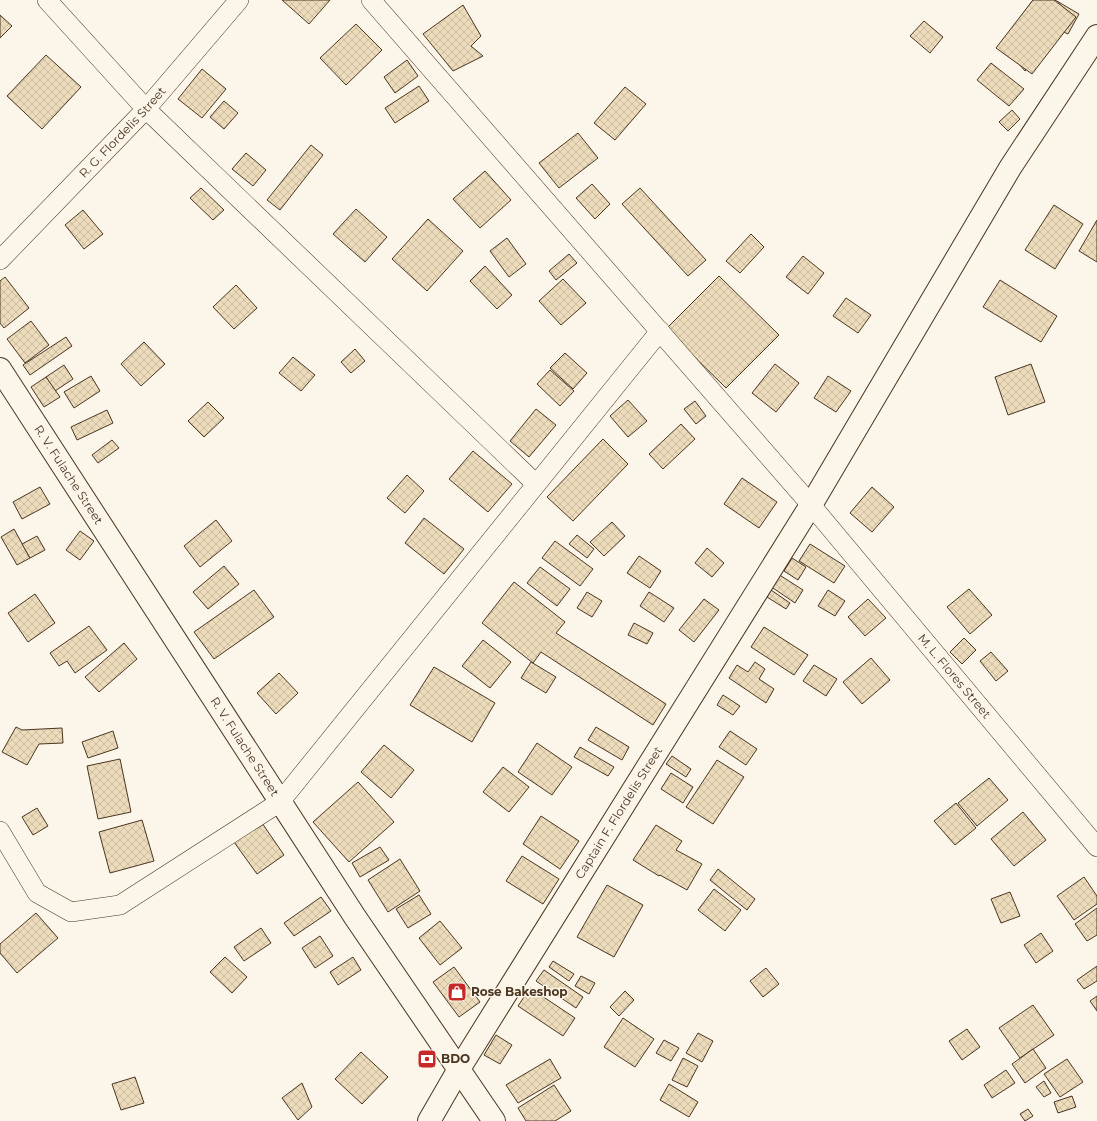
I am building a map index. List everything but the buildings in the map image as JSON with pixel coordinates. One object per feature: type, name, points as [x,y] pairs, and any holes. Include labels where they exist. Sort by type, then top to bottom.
[{"type":"street","points":[[47,0],[146,109],[536,484]]},
{"type":"street","name":"R. G. Flordelis Street","points":[[0,260],[146,109],[239,0]]},
{"type":"street","name":"M. L. Flores Street","points":[[371,0],[811,505],[1097,847]]},
{"type":"street","name":"Captain F. Flordelis Street","points":[[429,1121],[459,1069],[811,505],[1010,168],[1097,36]]},
{"type":"street","points":[[0,831],[37,893],[71,912],[120,905],[280,802],[660,331]]},
{"type":"street","name":"R. V. Fulache Street","points":[[0,369],[355,917],[494,1121]]},
{"type":"place","name":"Rose Bakeshop","points":[[457,992]]},
{"type":"place","name":"BDO","points":[[427,1059]]}]
